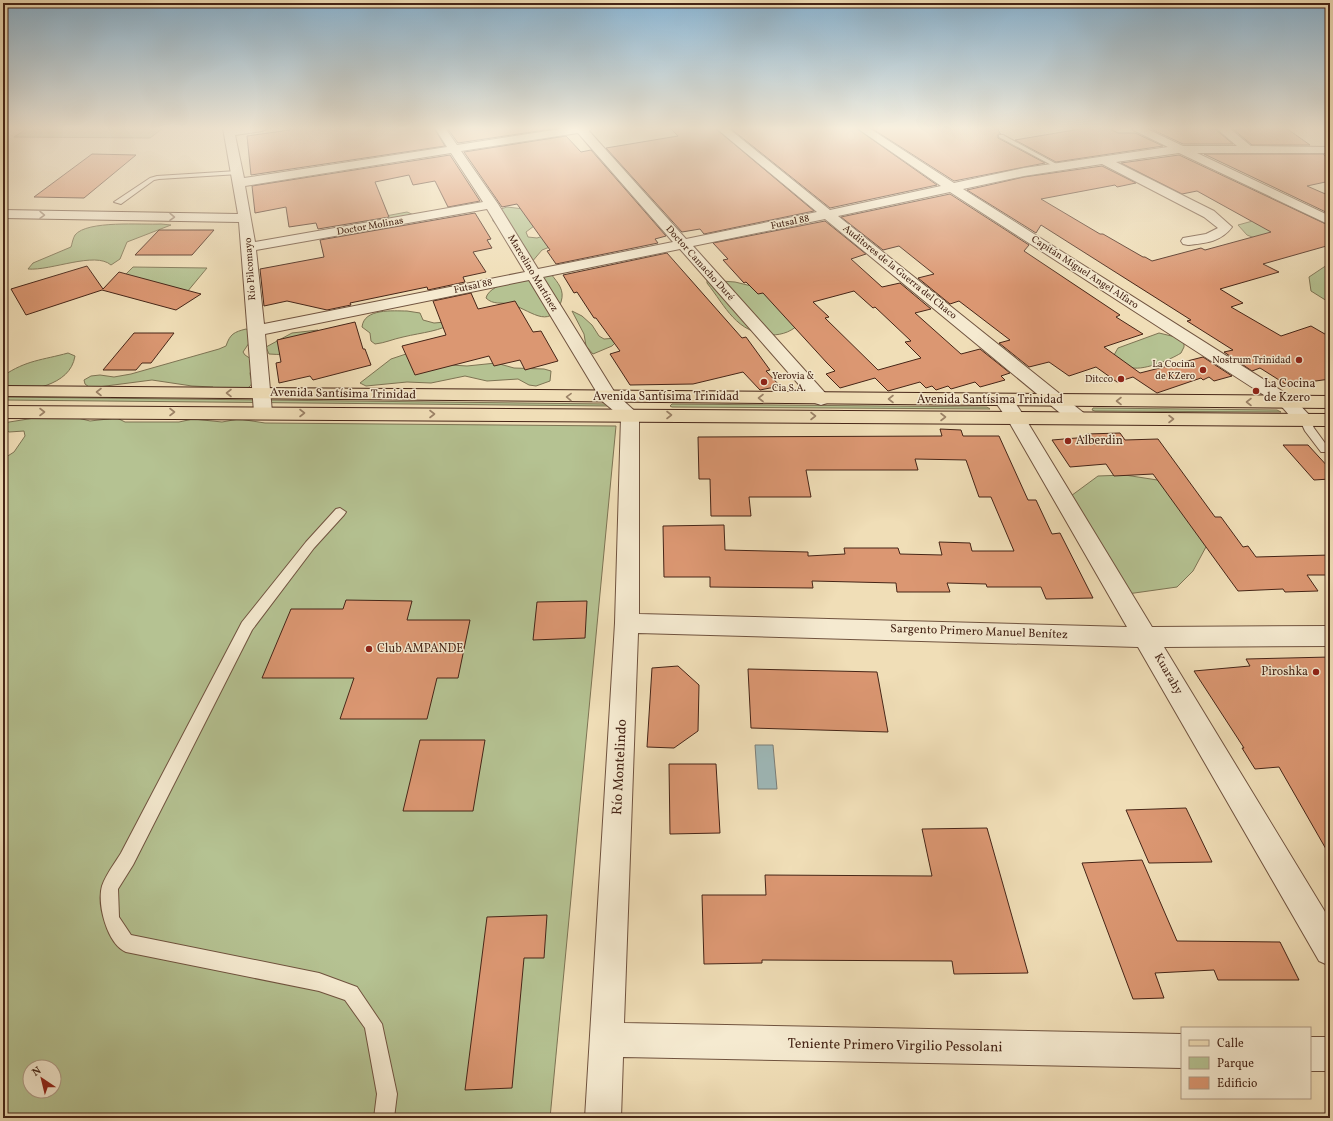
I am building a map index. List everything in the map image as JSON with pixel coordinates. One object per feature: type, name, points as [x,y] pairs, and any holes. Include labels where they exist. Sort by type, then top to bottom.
[{"type":"main road","name":"Avenida Santísima Trinidad","points":[[3,391],[821,399],[1010,409],[1078,418],[1330,420]]},
{"type":"main road","name":"Avenida Santísima Trinidad","points":[[3,412],[263,412],[630,415],[1010,409],[1057,400],[1330,402]]},
{"type":"street","name":"Río Pilcomayo","points":[[237,180],[249,247],[263,412]]},
{"type":"street","name":"Marcelino Martínez","points":[[475,180],[534,273],[608,397],[630,415]]},
{"type":"street","name":"Doctor Camacho Duré","points":[[628,180],[821,399]]},
{"type":"street","name":"Auditores de la Guerra del Chaco","points":[[787,180],[1078,418]]},
{"type":"street","name":"Capitán Miguel Angel Alfaro","points":[[941,180],[1287,402],[1305,420]]},
{"type":"street","name":"Futsal 88","points":[[255,331],[988,180]]},
{"type":"street","points":[[1142,180],[1209,214],[1224,227],[1223,232],[1216,236],[1188,241]]},
{"type":"street","points":[[1246,180],[1330,221]]},
{"type":"street","name":"Doctor Molinas","points":[[249,247],[491,204]]},
{"type":"street","points":[[3,214],[245,218]]},
{"type":"street","name":"Kuarahy","points":[[1010,409],[1330,950]]},
{"type":"street","name":"Río Montelindo","points":[[603,1118],[627,623],[630,415]]},
{"type":"street","name":"Sargento Primero Manuel Benítez","points":[[627,623],[1146,637],[1330,636]]},
{"type":"street","name":"Teniente Primero Virgilio Pessolani","points":[[607,1040],[1181,1051]]},
{"type":"street","points":[[1311,1054],[1330,1054]]},
{"type":"lane","points":[[118,202],[150,180]]},
{"type":"lane","points":[[1305,420],[1309,429],[1324,450]]},
{"type":"lane","points":[[340,512],[310,545],[247,626],[130,852],[110,887],[111,919],[126,943],[319,982],[351,993],[373,1024],[387,1094],[384,1118]]},
{"type":"green space","points":[[507,207],[524,209],[534,226],[526,232],[528,237],[537,238],[558,231],[555,245],[542,250],[531,263],[493,221],[492,212]]},
{"type":"green space","points":[[1293,210],[1319,218],[1265,242],[1247,235],[1238,225]]},
{"type":"green space","points":[[407,212],[414,215],[350,226],[359,221]]},
{"type":"green space","points":[[115,224],[171,225],[127,242],[120,259],[111,265],[104,261],[95,260],[72,262],[38,269],[28,269],[33,263],[71,247],[75,235],[81,230],[102,225]]},
{"type":"green space","points":[[1330,263],[1330,301],[1327,301],[1311,291],[1309,277]]},
{"type":"green space","points":[[133,267],[207,268],[187,292],[110,290]]},
{"type":"green space","points":[[551,274],[560,287],[562,298],[556,311],[551,316],[538,316],[516,306],[494,302],[486,298],[489,292],[504,284],[524,278]]},
{"type":"green space","points":[[707,280],[735,282],[764,289],[801,322],[788,332],[780,334],[771,335],[759,333],[749,329],[740,324],[726,309],[707,283]]},
{"type":"green space","points":[[387,311],[407,311],[420,313],[423,320],[434,323],[458,321],[437,330],[375,344],[371,341],[370,333],[362,327],[368,316],[373,314]]},
{"type":"green space","points":[[572,311],[582,316],[592,325],[599,336],[604,339],[616,338],[616,342],[612,346],[593,354],[586,346],[584,334]]},
{"type":"green space","points":[[246,329],[251,331],[249,343],[243,352],[254,361],[255,364],[250,373],[252,382],[247,388],[235,391],[213,391],[213,387],[192,386],[152,380],[98,387],[89,387],[85,384],[84,380],[91,376],[100,375],[114,377],[131,374],[219,349],[226,346],[233,334]]},
{"type":"green space","points":[[318,330],[321,341],[296,352],[269,354],[266,347],[292,333]]},
{"type":"green space","points":[[1159,333],[1184,339],[1184,347],[1181,353],[1170,359],[1141,368],[1129,367],[1114,355],[1118,348]]},
{"type":"green space","points":[[68,353],[75,356],[72,366],[57,381],[25,391],[3,394],[3,376],[19,367],[35,361]]},
{"type":"green space","points":[[406,354],[451,365],[467,366],[496,363],[514,368],[544,369],[551,371],[550,381],[536,386],[529,385],[518,379],[487,381],[465,376],[431,383],[407,382],[366,386],[360,383],[391,359]]},
{"type":"green space","points":[[3,397],[609,404],[610,406],[3,400]]},
{"type":"green space","points":[[672,404],[987,407],[990,409],[672,407],[670,406]]},
{"type":"green space","points":[[1093,408],[1277,410],[1281,412],[1095,411],[1092,410]]},
{"type":"green space","points":[[47,416],[70,416],[90,421],[117,418],[125,422],[179,422],[193,419],[222,422],[239,419],[265,423],[616,426],[550,1118],[3,1118],[3,459],[14,452],[25,436],[24,431],[9,432],[3,428],[3,423]]},
{"type":"green space","points":[[1125,475],[1183,484],[1207,545],[1193,571],[1177,587],[1113,596],[1060,504],[1098,476]]},
{"type":"water","points":[[755,745],[773,745],[777,789],[758,789]]},
{"type":"building","points":[[57,180],[105,180],[84,198],[34,197]]},
{"type":"building","points":[[288,180],[383,180],[375,182],[389,217],[318,229],[316,223],[289,227],[286,207],[255,213],[252,186]]},
{"type":"building","points":[[411,180],[467,180],[480,201],[448,207],[435,181],[413,185]]},
{"type":"building","points":[[484,180],[617,180],[666,236],[655,239],[658,243],[556,264],[547,251],[550,250],[517,204],[502,207]]},
{"type":"building","points":[[635,180],[777,180],[814,211],[704,234],[700,229],[682,232]]},
{"type":"building","points":[[795,180],[930,180],[937,185],[830,208]]},
{"type":"building","points":[[1009,180],[1131,180],[1136,183],[1117,187],[1115,185],[1041,199],[1100,234],[1103,234],[1152,261],[1201,248],[1205,250],[1271,232],[1197,191],[1182,194],[1155,180],[1233,180],[1330,226],[1330,245],[1263,264],[1279,272],[1220,289],[1243,303],[1231,307],[1281,336],[1311,326],[1330,337],[1330,379],[1287,385],[1260,368],[1252,371],[1224,352],[1233,350],[1187,321],[1191,320],[1041,225],[1036,233],[967,190]]},
{"type":"building","points":[[1259,180],[1330,180],[1307,186],[1330,196],[1330,214]]},
{"type":"building","points":[[950,194],[1029,245],[1024,251],[1120,315],[1116,317],[1143,334],[1104,347],[1140,373],[1203,357],[1232,376],[1214,381],[1209,377],[1203,380],[1201,378],[1157,393],[1133,377],[1117,382],[1096,367],[1069,376],[1049,362],[1029,367],[999,343],[1010,340],[959,301],[950,304],[918,278],[934,274],[899,246],[883,250],[841,217]]},
{"type":"building","points":[[475,213],[491,239],[487,240],[492,248],[473,252],[486,272],[463,277],[465,282],[428,290],[427,287],[350,303],[351,305],[327,310],[287,301],[264,306],[260,269],[324,257],[320,240]]},
{"type":"building","points":[[825,221],[866,254],[851,259],[882,287],[900,283],[931,309],[915,313],[961,354],[980,349],[1010,373],[1001,376],[1005,380],[980,387],[975,382],[951,389],[948,386],[936,390],[932,386],[926,388],[920,382],[888,391],[875,378],[840,388],[826,374],[835,371],[763,293],[758,294],[746,282],[744,283],[723,260],[728,259],[713,243]],"holes":[[[854,291],[873,308],[875,307],[911,341],[905,342],[921,358],[878,370],[825,318],[829,317],[813,302]]]},
{"type":"building","points":[[159,230],[214,230],[192,255],[135,255]]},
{"type":"building","points":[[667,253],[742,338],[746,337],[770,370],[766,371],[780,386],[760,390],[743,372],[693,384],[630,385],[610,354],[620,351],[596,318],[594,318],[577,292],[574,293],[563,275]]},
{"type":"building","points":[[87,266],[103,289],[119,272],[201,294],[176,310],[102,290],[26,315],[11,289]]},
{"type":"building","points":[[471,293],[478,309],[515,301],[533,332],[541,331],[558,361],[525,370],[520,360],[494,366],[489,356],[415,375],[402,346],[446,335],[433,301]]},
{"type":"building","points":[[355,322],[363,349],[365,349],[371,365],[313,380],[310,376],[279,383],[276,363],[281,362],[277,340]]},
{"type":"building","points":[[134,333],[174,333],[151,363],[142,363],[136,370],[103,370]]},
{"type":"building","points":[[940,429],[961,430],[963,436],[999,436],[1028,500],[1036,500],[1052,534],[1060,533],[1093,598],[1046,599],[1041,587],[987,587],[986,584],[947,583],[950,592],[897,592],[896,583],[812,581],[813,588],[710,587],[710,577],[664,577],[663,526],[724,525],[725,550],[808,552],[808,556],[845,554],[844,548],[898,548],[900,554],[942,555],[939,542],[970,543],[972,551],[1014,551],[991,497],[979,497],[966,460],[915,459],[918,470],[806,470],[811,497],[749,497],[751,516],[711,516],[710,479],[699,479],[698,437],[942,436]]},
{"type":"building","points":[[1120,433],[1125,440],[1158,439],[1215,517],[1221,517],[1243,547],[1248,546],[1256,557],[1330,555],[1330,575],[1307,575],[1318,591],[1285,592],[1283,589],[1238,591],[1153,474],[1114,476],[1106,464],[1070,467],[1052,440],[1089,437],[1087,434]]},
{"type":"building","points":[[1283,445],[1308,445],[1330,469],[1330,479],[1314,480]]},
{"type":"building","name":"Club AMPANDE","points":[[346,600],[412,601],[407,620],[470,620],[458,678],[437,678],[427,719],[340,719],[354,678],[262,678],[291,609],[343,609]]},
{"type":"building","points":[[587,601],[585,638],[533,640],[537,602]]},
{"type":"building","points":[[1330,657],[1330,856],[1279,767],[1255,769],[1242,748],[1244,748],[1194,671],[1250,666],[1246,659]]},
{"type":"building","points":[[678,666],[699,685],[698,731],[674,748],[647,747],[652,668]]},
{"type":"building","points":[[748,669],[877,672],[888,732],[751,728]]},
{"type":"building","points":[[420,740],[485,740],[473,811],[403,811]]},
{"type":"building","points":[[669,764],[716,764],[720,833],[670,834]]},
{"type":"building","points":[[1186,808],[1212,862],[1149,863],[1126,810]]},
{"type":"building","points":[[987,828],[1028,973],[954,974],[952,961],[762,960],[762,963],[704,964],[702,895],[766,895],[765,875],[932,876],[922,829]]},
{"type":"building","points":[[1142,860],[1177,941],[1280,942],[1299,980],[1218,980],[1214,970],[1155,973],[1164,998],[1133,999],[1082,863]]},
{"type":"building","points":[[547,915],[544,958],[524,958],[512,1088],[465,1090],[487,917]]},
{"type":"place","name":"Nostrum Trinidad","points":[[1299,360]]},
{"type":"place","name":"La Cocina de KZero","points":[[1203,370]]},
{"type":"place","name":"Ditcco","points":[[1121,379]]},
{"type":"place","name":"Yerovia & Cia S.A.","points":[[764,382]]},
{"type":"place","name":"La Cocina de Kzero","points":[[1256,391]]},
{"type":"place","name":"Alberdin","points":[[1068,441]]},
{"type":"place","name":"Club AMPANDE","points":[[369,649]]},
{"type":"place","name":"Piroshka","points":[[1316,672]]}]
